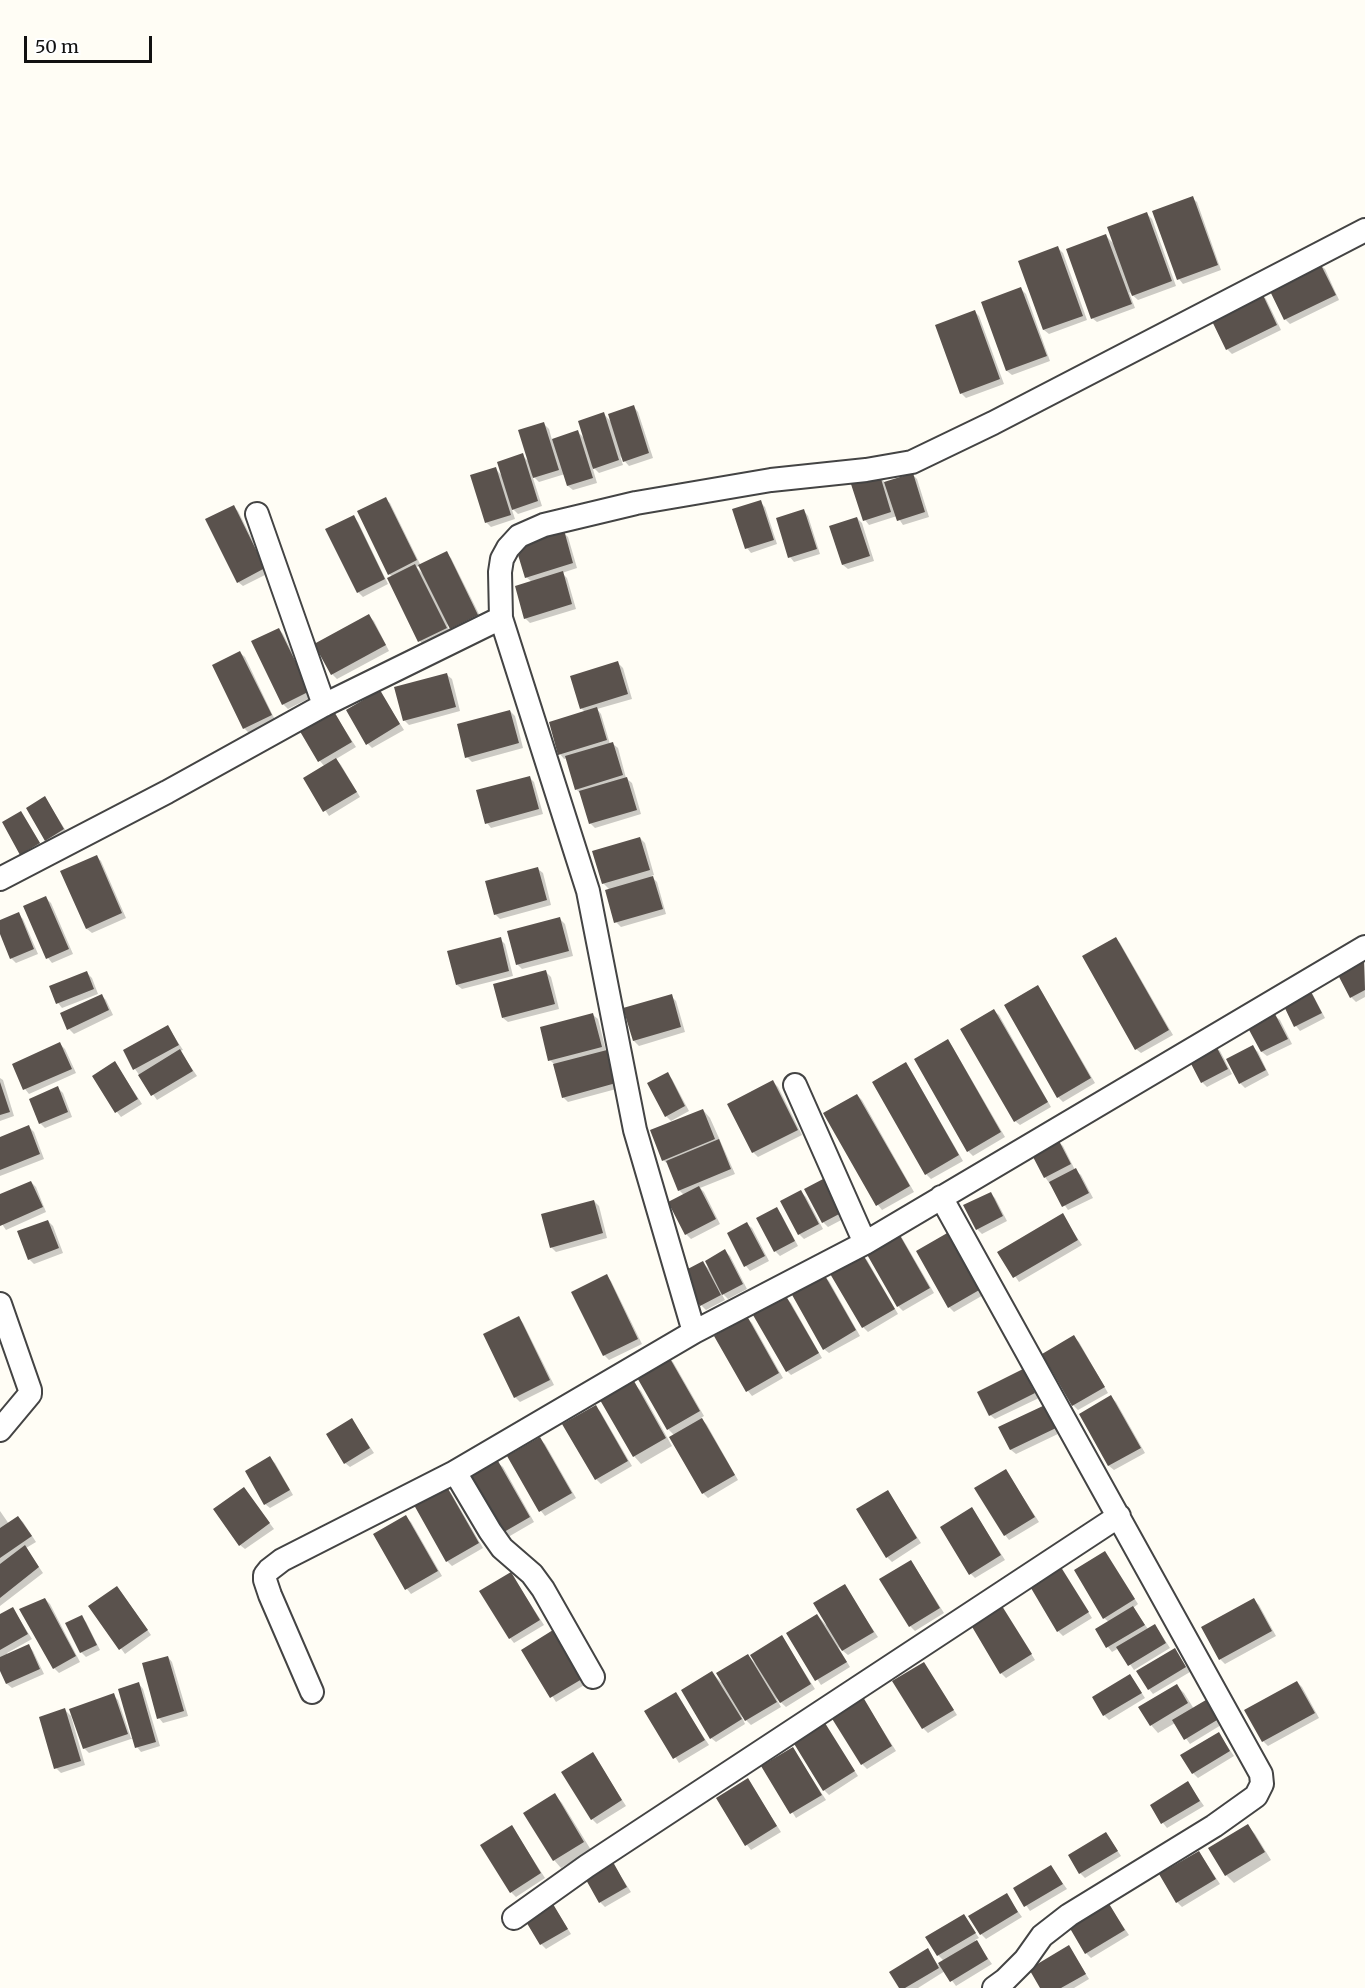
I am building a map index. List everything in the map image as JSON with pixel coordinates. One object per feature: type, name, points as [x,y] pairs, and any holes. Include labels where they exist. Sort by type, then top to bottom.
[{"type":"street","points":[[694,1332],[635,1131],[588,891],[501,618],[500,572],[502,559],[508,548],[519,536],[544,525],[636,503],[771,480],[866,470],[912,462],[993,423],[1365,230]]},
{"type":"street","points":[[257,514],[324,705]]},
{"type":"street","points":[[0,879],[167,792],[324,705],[501,618]]},
{"type":"street","points":[[312,1692],[270,1595],[266,1575],[282,1560],[455,1472],[694,1332],[865,1243],[1365,947]]},
{"type":"street","points":[[795,1085],[865,1243]]},
{"type":"street","points":[[941,1197],[1261,1774],[1262,1784],[1256,1796],[1214,1826],[1054,1926],[1042,1936],[1025,1960],[994,1988]]},
{"type":"street","points":[[0,1304],[29,1385],[30,1394],[5,1424]]},
{"type":"street","points":[[455,1472],[502,1548],[532,1574],[543,1589],[593,1677]]},
{"type":"street","points":[[514,1918],[587,1866],[1119,1516]]},
{"type":"building","points":[[1193,196],[1218,265],[1177,280],[1152,211]]},
{"type":"building","points":[[1147,212],[1172,281],[1132,296],[1107,227]]},
{"type":"building","points":[[1106,234],[1132,304],[1091,319],[1066,249]]},
{"type":"building","points":[[1058,246],[1083,316],[1043,330],[1018,261]]},
{"type":"building","points":[[1320,263],[1336,295],[1284,320],[1268,287]]},
{"type":"building","points":[[1021,287],[1047,356],[1006,371],[981,302]]},
{"type":"building","points":[[1262,293],[1277,325],[1226,350],[1210,317]]},
{"type":"building","points":[[975,310],[1000,379],[960,394],[935,325]]},
{"type":"building","points":[[634,405],[649,453],[623,462],[608,414]]},
{"type":"building","points":[[604,412],[619,460],[593,469],[578,421]]},
{"type":"building","points":[[544,422],[559,470],[533,478],[518,430]]},
{"type":"building","points":[[578,430],[593,478],[567,486],[552,439]]},
{"type":"building","points":[[523,453],[538,501],[512,510],[497,462]]},
{"type":"building","points":[[496,467],[511,515],[485,523],[470,475]]},
{"type":"building","points":[[879,472],[891,512],[863,521],[850,481]]},
{"type":"building","points":[[913,473],[925,512],[897,521],[884,482]]},
{"type":"building","points":[[386,497],[417,560],[388,575],[357,511]]},
{"type":"building","points":[[761,500],[774,540],[745,549],[732,509]]},
{"type":"building","points":[[234,505],[265,568],[237,583],[205,519]]},
{"type":"building","points":[[804,509],[817,549],[788,558],[776,518]]},
{"type":"building","points":[[354,515],[385,579],[357,593],[325,529]]},
{"type":"building","points":[[857,517],[870,556],[842,565],[829,526]]},
{"type":"building","points":[[564,530],[573,563],[525,578],[515,545]]},
{"type":"building","points":[[447,551],[478,615],[450,629],[418,565]]},
{"type":"building","points":[[415,564],[447,628],[418,642],[387,578]]},
{"type":"building","points":[[563,571],[572,604],[524,619],[515,586]]},
{"type":"building","points":[[369,614],[386,645],[331,675],[314,644]]},
{"type":"building","points":[[279,628],[310,691],[282,705],[251,641]]},
{"type":"building","points":[[240,651],[272,715],[243,729],[212,665]]},
{"type":"building","points":[[618,661],[628,694],[580,709],[570,676]]},
{"type":"building","points":[[447,673],[456,707],[403,721],[394,687]]},
{"type":"building","points":[[380,690],[400,724],[366,745],[346,710]]},
{"type":"building","points":[[597,707],[607,740],[558,755],[549,722]]},
{"type":"building","points":[[332,708],[352,742],[318,762],[298,728]]},
{"type":"building","points":[[510,710],[519,743],[465,758],[457,724]]},
{"type":"building","points":[[613,742],[623,775],[575,790],[565,756]]},
{"type":"building","points":[[336,758],[357,792],[323,812],[303,778]]},
{"type":"building","points":[[530,776],[539,809],[485,824],[476,790]]},
{"type":"building","points":[[627,777],[637,810],[589,824],[579,791]]},
{"type":"building","points":[[45,796],[64,829],[45,841],[26,808]]},
{"type":"building","points":[[21,811],[40,843],[20,855],[2,822]]},
{"type":"building","points":[[640,837],[650,870],[602,884],[592,851]]},
{"type":"building","points":[[97,855],[122,913],[86,929],[60,871]]},
{"type":"building","points":[[538,867],[547,900],[494,915],[485,881]]},
{"type":"building","points":[[653,876],[663,909],[614,923],[605,890]]},
{"type":"building","points":[[46,896],[69,949],[46,959],[23,906]]},
{"type":"building","points":[[19,912],[34,949],[10,959],[0,934],[0,920]]},
{"type":"building","points":[[560,917],[569,951],[516,965],[507,931]]},
{"type":"building","points":[[501,937],[509,971],[456,985],[447,951]]},
{"type":"building","points":[[1116,937],[1169,1030],[1135,1050],[1082,956]]},
{"type":"building","points":[[1364,959],[1365,990],[1350,998],[1337,973]]},
{"type":"building","points":[[546,970],[555,1004],[502,1018],[493,984]]},
{"type":"building","points":[[87,971],[94,989],[56,1004],[49,986]]},
{"type":"building","points":[[1038,985],[1091,1078],[1057,1098],[1004,1005]]},
{"type":"building","points":[[1309,988],[1322,1013],[1294,1027],[1282,1002]]},
{"type":"building","points":[[102,994],[109,1010],[67,1030],[60,1013]]},
{"type":"building","points":[[672,994],[681,1027],[633,1041],[623,1008]]},
{"type":"building","points":[[994,1009],[1048,1102],[1014,1122],[960,1029]]},
{"type":"building","points":[[593,1013],[602,1047],[548,1061],[540,1027]]},
{"type":"building","points":[[1275,1014],[1288,1039],[1261,1052],[1248,1028]]},
{"type":"building","points":[[168,1025],[179,1045],[133,1070],[123,1050]]},
{"type":"building","points":[[948,1039],[1001,1132],[967,1152],[914,1059]]},
{"type":"building","points":[[60,1042],[72,1069],[23,1090],[12,1064]]},
{"type":"building","points":[[1215,1044],[1228,1069],[1201,1083],[1188,1058]]},
{"type":"building","points":[[1253,1045],[1266,1070],[1239,1084],[1226,1059]]},
{"type":"building","points":[[180,1049],[193,1071],[151,1096],[138,1075]]},
{"type":"building","points":[[607,1050],[616,1083],[562,1098],[553,1064]]},
{"type":"building","points":[[115,1061],[138,1099],[115,1113],[92,1076]]},
{"type":"building","points":[[906,1062],[959,1155],[925,1175],[872,1082]]},
{"type":"building","points":[[668,1072],[685,1106],[665,1117],[647,1083]]},
{"type":"building","points":[[773,1080],[798,1130],[752,1153],[727,1104]]},
{"type":"building","points":[[0,1082],[10,1112],[0,1115]]},
{"type":"building","points":[[58,1086],[68,1112],[39,1124],[29,1099]]},
{"type":"building","points":[[857,1094],[910,1186],[876,1206],[823,1113]]},
{"type":"building","points":[[703,1109],[715,1139],[662,1161],[650,1130]]},
{"type":"building","points":[[29,1125],[40,1154],[0,1170],[0,1137]]},
{"type":"building","points":[[719,1139],[731,1169],[678,1191],[666,1161]]},
{"type":"building","points":[[1058,1139],[1071,1164],[1044,1178],[1031,1153]]},
{"type":"building","points":[[1076,1168],[1089,1193],[1062,1207],[1049,1182]]},
{"type":"building","points":[[825,1178],[843,1212],[822,1223],[804,1189]]},
{"type":"building","points":[[31,1181],[43,1207],[0,1226],[0,1194]]},
{"type":"building","points":[[699,1186],[716,1219],[685,1235],[668,1202]]},
{"type":"building","points":[[801,1190],[819,1224],[798,1235],[780,1201]]},
{"type":"building","points":[[991,1192],[1003,1216],[976,1230],[963,1205]]},
{"type":"building","points":[[594,1200],[603,1233],[550,1248],[541,1214]]},
{"type":"building","points":[[777,1207],[795,1241],[774,1252],[756,1218]]},
{"type":"building","points":[[1063,1213],[1078,1240],[1013,1278],[997,1252]]},
{"type":"building","points":[[48,1220],[59,1248],[28,1260],[17,1231]]},
{"type":"building","points":[[747,1222],[765,1256],[744,1267],[727,1233]]},
{"type":"building","points":[[898,1232],[930,1288],[897,1307],[865,1251]]},
{"type":"building","points":[[949,1232],[981,1289],[948,1308],[916,1251]]},
{"type":"building","points":[[725,1249],[743,1284],[722,1295],[705,1261]]},
{"type":"building","points":[[862,1253],[895,1309],[862,1328],[829,1272]]},
{"type":"building","points":[[703,1261],[721,1295],[700,1306],[682,1272]]},
{"type":"building","points":[[607,1274],[638,1339],[603,1356],[571,1292]]},
{"type":"building","points":[[824,1274],[856,1330],[823,1350],[791,1293]]},
{"type":"building","points":[[786,1296],[819,1353],[786,1372],[753,1315]]},
{"type":"building","points":[[519,1316],[550,1380],[514,1398],[483,1334]]},
{"type":"building","points":[[747,1316],[779,1373],[746,1392],[714,1336]]},
{"type":"building","points":[[1074,1335],[1105,1387],[1072,1406],[1042,1354]]},
{"type":"building","points":[[668,1355],[700,1411],[667,1430],[635,1374]]},
{"type":"building","points":[[1023,1369],[1035,1393],[989,1416],[977,1392]]},
{"type":"building","points":[[634,1381],[666,1438],[633,1457],[600,1400]]},
{"type":"building","points":[[1111,1395],[1141,1448],[1108,1466],[1079,1414]]},
{"type":"building","points":[[596,1405],[628,1461],[595,1480],[562,1424]]},
{"type":"building","points":[[1045,1405],[1056,1428],[1010,1450],[998,1427]]},
{"type":"building","points":[[352,1418],[370,1448],[344,1464],[326,1434]]},
{"type":"building","points":[[702,1418],[735,1475],[702,1494],[669,1437]]},
{"type":"building","points":[[540,1437],[572,1493],[539,1512],[507,1456]]},
{"type":"building","points":[[270,1456],[290,1490],[264,1505],[245,1471]]},
{"type":"building","points":[[498,1461],[530,1517],[497,1536],[465,1480]]},
{"type":"building","points":[[1006,1469],[1035,1517],[1004,1536],[974,1488]]},
{"type":"building","points":[[244,1487],[270,1523],[239,1546],[213,1509]]},
{"type":"building","points":[[447,1487],[479,1543],[446,1562],[414,1505]]},
{"type":"building","points":[[888,1490],[917,1538],[886,1558],[856,1509]]},
{"type":"building","points":[[972,1507],[1001,1555],[969,1575],[940,1527]]},
{"type":"building","points":[[406,1515],[438,1571],[405,1590],[373,1534]]},
{"type":"building","points":[[18,1516],[32,1536],[0,1558],[0,1528]]},
{"type":"building","points":[[25,1545],[39,1567],[0,1598],[0,1564]]},
{"type":"building","points":[[1105,1551],[1135,1599],[1103,1619],[1074,1570]]},
{"type":"building","points":[[911,1560],[940,1608],[909,1627],[879,1579]]},
{"type":"building","points":[[1059,1564],[1089,1612],[1057,1632],[1028,1583]]},
{"type":"building","points":[[511,1572],[540,1620],[509,1639],[479,1591]]},
{"type":"building","points":[[845,1584],[874,1632],[842,1651],[813,1603]]},
{"type":"building","points":[[117,1586],[148,1630],[119,1650],[88,1606]]},
{"type":"building","points":[[45,1598],[76,1656],[53,1669],[19,1609]]},
{"type":"building","points":[[1254,1598],[1272,1631],[1219,1660],[1201,1627]]},
{"type":"building","points":[[1002,1606],[1032,1654],[1000,1674],[971,1625]]},
{"type":"building","points":[[1133,1606],[1145,1625],[1106,1648],[1095,1629]]},
{"type":"building","points":[[13,1607],[28,1634],[0,1650],[0,1614]]},
{"type":"building","points":[[817,1614],[847,1662],[815,1681],[786,1633]]},
{"type":"building","points":[[82,1615],[97,1645],[80,1653],[65,1623]]},
{"type":"building","points":[[1155,1624],[1166,1643],[1128,1666],[1116,1647]]},
{"type":"building","points":[[553,1630],[582,1679],[550,1698],[521,1650]]},
{"type":"building","points":[[782,1635],[811,1684],[780,1703],[750,1655]]},
{"type":"building","points":[[29,1644],[40,1669],[6,1684],[0,1671],[0,1657]]},
{"type":"building","points":[[1175,1648],[1186,1667],[1148,1690],[1136,1671]]},
{"type":"building","points":[[748,1654],[777,1702],[745,1721],[716,1673]]},
{"type":"building","points":[[168,1656],[184,1711],[157,1719],[142,1663]]},
{"type":"building","points":[[924,1662],[954,1710],[922,1729],[892,1681]]},
{"type":"building","points":[[712,1671],[742,1719],[710,1739],[681,1690]]},
{"type":"building","points":[[1130,1674],[1142,1693],[1103,1716],[1092,1697]]},
{"type":"building","points":[[1297,1681],[1315,1713],[1262,1742],[1244,1710]]},
{"type":"building","points":[[139,1682],[156,1742],[135,1748],[118,1689]]},
{"type":"building","points":[[1177,1684],[1188,1703],[1150,1726],[1138,1707]]},
{"type":"building","points":[[676,1692],[705,1740],[673,1759],[644,1711]]},
{"type":"building","points":[[114,1693],[128,1734],[83,1749],[69,1709]]},
{"type":"building","points":[[863,1697],[892,1746],[861,1765],[831,1717]]},
{"type":"building","points":[[1211,1697],[1222,1717],[1184,1740],[1172,1720]]},
{"type":"building","points":[[65,1708],[81,1761],[54,1769],[39,1717]]},
{"type":"building","points":[[825,1723],[855,1771],[823,1791],[793,1742]]},
{"type":"building","points":[[1219,1732],[1230,1751],[1192,1774],[1180,1755]]},
{"type":"building","points":[[793,1747],[822,1795],[790,1814],[761,1766]]},
{"type":"building","points":[[593,1752],[622,1800],[591,1820],[561,1772]]},
{"type":"building","points":[[748,1778],[777,1826],[745,1846],[716,1798]]},
{"type":"building","points":[[1188,1781],[1200,1801],[1161,1824],[1150,1805]]},
{"type":"building","points":[[555,1793],[584,1842],[553,1861],[523,1813]]},
{"type":"building","points":[[1248,1824],[1265,1852],[1225,1876],[1208,1848]]},
{"type":"building","points":[[512,1825],[541,1873],[510,1893],[480,1845]]},
{"type":"building","points":[[1106,1832],[1118,1851],[1079,1874],[1068,1855]]},
{"type":"building","points":[[1199,1851],[1216,1879],[1176,1903],[1159,1874]]},
{"type":"building","points":[[613,1862],[627,1887],[599,1903],[585,1878]]},
{"type":"building","points":[[1051,1865],[1063,1884],[1024,1907],[1013,1888]]},
{"type":"building","points":[[1007,1893],[1018,1912],[980,1935],[968,1916]]},
{"type":"building","points":[[1108,1902],[1125,1930],[1085,1954],[1068,1925]]},
{"type":"building","points":[[553,1904],[568,1929],[540,1945],[525,1920]]},
{"type":"building","points":[[964,1914],[976,1933],[937,1956],[925,1937]]},
{"type":"building","points":[[977,1940],[988,1959],[950,1982],[938,1963]]},
{"type":"building","points":[[1069,1945],[1086,1974],[1061,1988],[1040,1988],[1029,1969]]},
{"type":"building","points":[[928,1948],[939,1968],[905,1988],[899,1988],[889,1972]]}]
